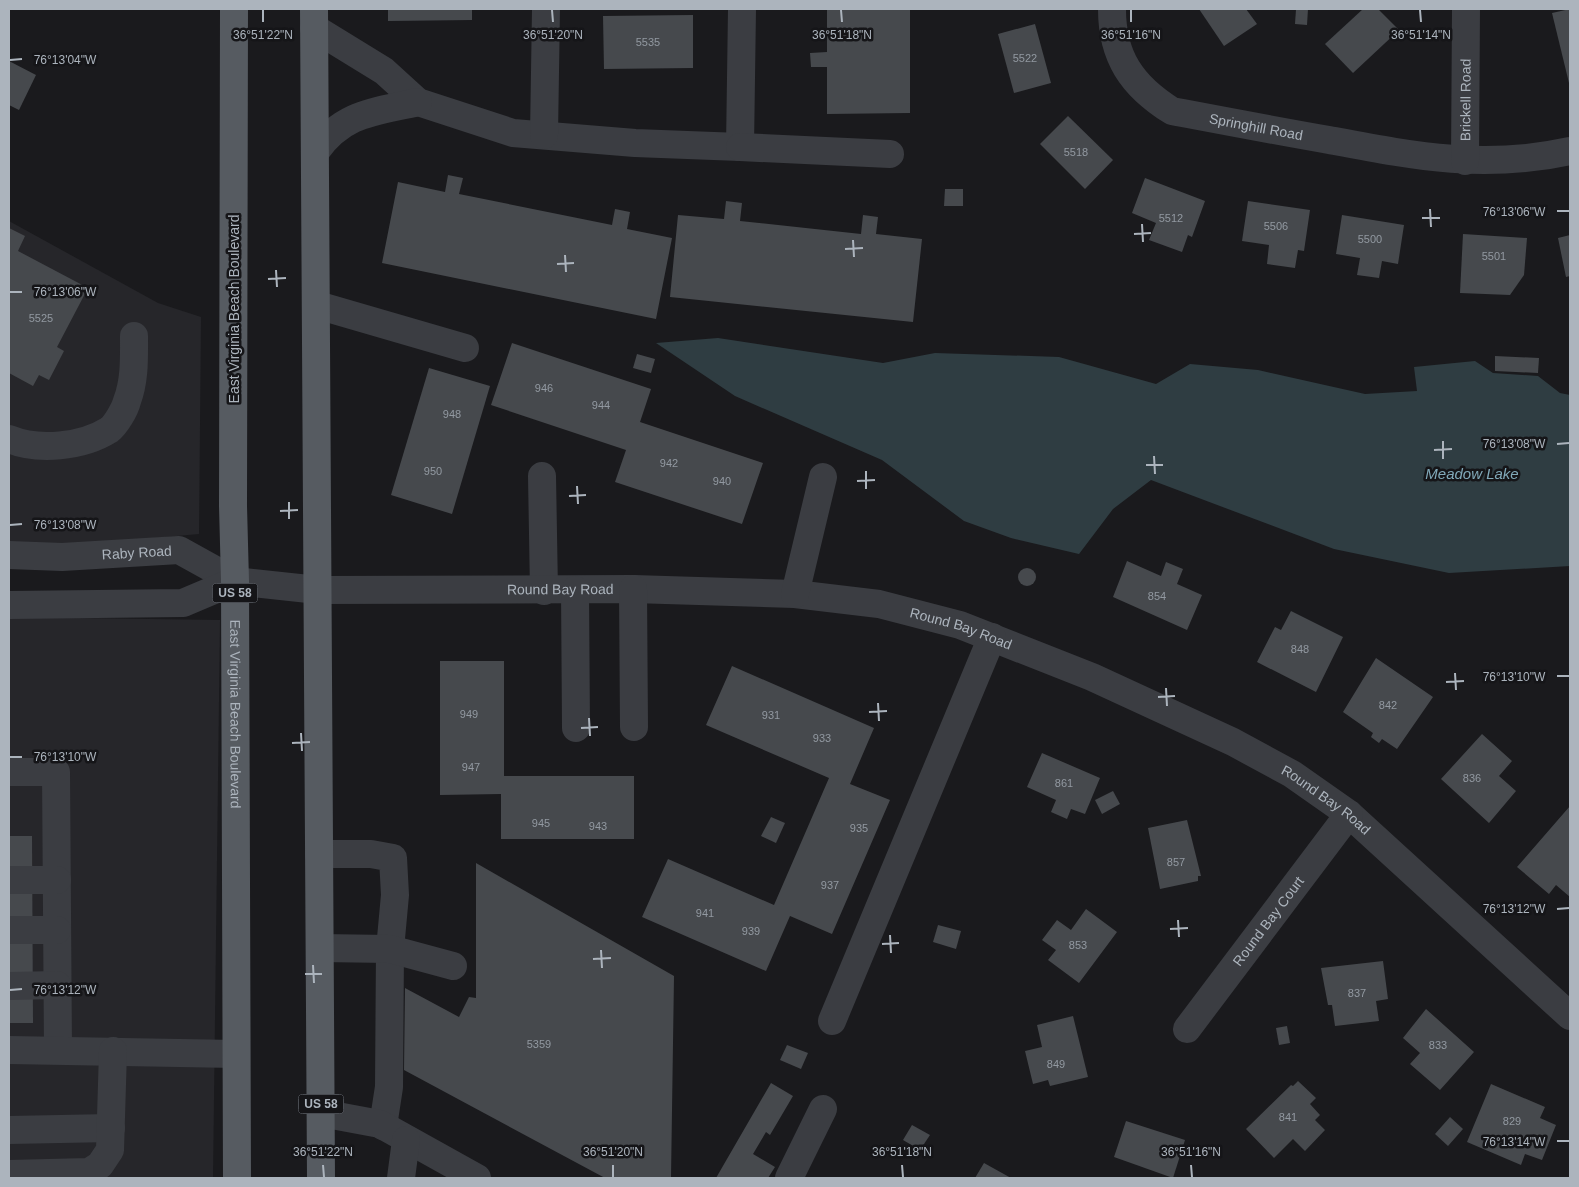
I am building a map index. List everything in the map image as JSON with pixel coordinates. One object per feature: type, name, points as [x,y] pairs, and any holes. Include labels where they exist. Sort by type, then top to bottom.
[{"type":"main road","name":"East Virginia Beach Boulevard","points":[[234,9],[232,475],[235,581],[236,1178]]},
{"type":"main road","name":"US 58","points":[[314,18],[321,1178]]},
{"type":"street","points":[[544,136],[546,9]]},
{"type":"street","points":[[740,147],[742,9]]},
{"type":"street","name":"Springhill Road","points":[[1112,9],[1112,27],[1119,54],[1133,79],[1153,99],[1172,111],[1414,156],[1490,162],[1544,157],[1570,151]]},
{"type":"street","name":"Brickell Road","points":[[1465,161],[1466,9]]},
{"type":"street","points":[[314,18],[384,71],[418,102],[513,132],[635,143],[890,154]]},
{"type":"street","points":[[316,151],[327,136],[352,118],[418,102]]},
{"type":"street","points":[[317,305],[465,348]]},
{"type":"street","points":[[9,438],[57,446],[80,443],[110,429],[127,403],[133,382],[134,336]]},
{"type":"street","points":[[542,476],[544,591]]},
{"type":"street","points":[[796,594],[823,477]]},
{"type":"street","name":"Raby Road","points":[[9,556],[62,557],[179,550],[235,581]]},
{"type":"street","name":"Round Bay Road","points":[[235,581],[318,590],[633,590],[796,594],[879,604],[960,625],[1092,677],[1233,742],[1292,774],[1348,814],[1570,1016]]},
{"type":"street","points":[[9,605],[183,603],[235,581]]},
{"type":"street","points":[[575,590],[576,728]]},
{"type":"street","points":[[633,590],[634,728]]},
{"type":"street","points":[[832,1021],[992,637]]},
{"type":"street","points":[[9,772],[56,772],[58,1050]]},
{"type":"street","name":"Round Bay Court","points":[[1188,1030],[1348,814]]},
{"type":"street","points":[[319,854],[371,854],[393,858],[395,895],[390,949],[389,1087],[401,1178]]},
{"type":"street","points":[[9,880],[57,880]]},
{"type":"street","points":[[9,930],[57,930]]},
{"type":"street","points":[[320,948],[390,949],[452,966]]},
{"type":"street","points":[[9,986],[57,985]]},
{"type":"street","points":[[9,1050],[236,1054]]},
{"type":"street","points":[[9,1174],[89,1172],[100,1165],[110,1150],[113,1052]]},
{"type":"street","points":[[790,1178],[823,1109]]},
{"type":"street","points":[[321,1113],[362,1119],[395,1133],[477,1178]]},
{"type":"street","points":[[9,1130],[110,1128]]},
{"type":"shaded area","points":[[9,221],[158,303],[201,317],[199,534],[32,549],[9,543]]},
{"type":"shaded area","points":[[9,617],[220,620],[213,1178],[9,1178]]},
{"type":"water","name":"Meadow Lake","points":[[718,338],[883,363],[935,353],[1059,357],[1156,384],[1190,364],[1258,370],[1365,394],[1417,391],[1414,367],[1475,361],[1493,373],[1538,376],[1560,393],[1570,395],[1570,566],[1449,573],[1334,549],[1151,480],[1113,509],[1079,554],[1011,538],[964,521],[882,460],[735,396],[656,343]]},
{"type":"building","points":[[388,9],[472,9],[472,20],[388,21]]},
{"type":"building","points":[[827,9],[910,9],[910,113],[827,114],[827,67],[811,67],[810,53],[827,52]]},
{"type":"building","points":[[1199,9],[1246,9],[1257,24],[1224,46]]},
{"type":"building","points":[[1296,9],[1308,9],[1307,25],[1295,24]]},
{"type":"building","points":[[1363,9],[1378,9],[1399,30],[1353,73],[1325,44]]},
{"type":"building","points":[[1570,9],[1570,83],[1569,83],[1552,13]]},
{"type":"building","points":[[693,15],[693,68],[604,69],[603,16]]},
{"type":"building","points":[[1035,24],[1051,83],[1014,93],[998,34]]},
{"type":"building","points":[[9,61],[36,75],[19,110],[9,105]]},
{"type":"building","points":[[1068,116],[1113,160],[1085,189],[1040,144]]},
{"type":"building","points":[[448,175],[463,178],[459,194],[612,225],[615,209],[630,212],[627,229],[672,238],[656,319],[382,263],[398,182],[445,192]]},
{"type":"building","points":[[1145,178],[1205,201],[1192,237],[1188,235],[1182,252],[1149,240],[1156,223],[1132,213]]},
{"type":"building","points":[[945,189],[963,189],[963,206],[944,206]]},
{"type":"building","points":[[726,201],[742,203],[740,221],[861,234],[863,215],[878,217],[876,234],[922,239],[913,322],[670,297],[678,215],[724,219]]},
{"type":"building","points":[[1248,201],[1310,210],[1304,251],[1298,250],[1295,268],[1267,264],[1269,245],[1242,241]]},
{"type":"building","points":[[1342,215],[1404,225],[1398,264],[1382,261],[1379,278],[1357,275],[1360,258],[1336,254]]},
{"type":"building","points":[[9,228],[25,236],[18,251],[88,288],[57,347],[64,351],[49,380],[39,375],[33,386],[9,373]]},
{"type":"building","points":[[1463,234],[1527,238],[1524,275],[1510,295],[1460,293]]},
{"type":"building","points":[[1570,235],[1570,276],[1566,277],[1558,238]]},
{"type":"building","points":[[512,343],[651,389],[640,422],[763,463],[742,524],[615,482],[626,450],[491,405]]},
{"type":"building","points":[[637,354],[655,359],[651,373],[633,368]]},
{"type":"building","points":[[1495,356],[1539,358],[1538,373],[1495,371]]},
{"type":"building","points":[[429,368],[490,386],[452,514],[391,495]]},
{"type":"building","points":[[1127,561],[1161,576],[1166,562],[1183,569],[1177,584],[1202,595],[1187,630],[1113,597]]},
{"type":"building","points":[[1027,568],[1033,571],[1036,577],[1033,583],[1027,586],[1021,583],[1018,577],[1021,571]]},
{"type":"building","points":[[1291,611],[1343,637],[1316,692],[1257,662],[1275,627],[1281,630]]},
{"type":"building","points":[[1376,658],[1433,697],[1397,749],[1382,739],[1379,743],[1371,737],[1373,733],[1343,712]]},
{"type":"building","points":[[440,661],[504,661],[504,776],[634,776],[634,839],[501,839],[501,794],[440,795]]},
{"type":"building","points":[[732,666],[874,728],[850,784],[890,800],[832,934],[790,916],[766,971],[642,917],[668,859],[774,905],[829,778],[706,725]]},
{"type":"building","points":[[1482,734],[1512,761],[1499,776],[1516,791],[1489,823],[1441,779]]},
{"type":"building","points":[[1042,753],[1100,778],[1085,814],[1071,809],[1067,819],[1051,812],[1056,800],[1027,787]]},
{"type":"building","points":[[1113,791],[1120,804],[1102,814],[1095,800]]},
{"type":"building","points":[[1570,806],[1570,897],[1556,885],[1549,894],[1517,867]]},
{"type":"building","points":[[771,817],[785,823],[776,843],[761,836]]},
{"type":"building","points":[[1187,820],[1201,876],[1198,876],[1198,881],[1160,889],[1148,828]]},
{"type":"building","points":[[9,836],[32,836],[33,1023],[9,1023]]},
{"type":"building","points":[[476,863],[674,976],[671,1178],[605,1178],[404,1070],[405,988],[459,1017],[469,997],[476,998]]},
{"type":"building","points":[[1086,909],[1117,932],[1079,983],[1048,960],[1056,950],[1042,940],[1057,920],[1071,930]]},
{"type":"building","points":[[938,925],[961,931],[956,949],[933,942]]},
{"type":"building","points":[[1383,961],[1388,999],[1376,1001],[1379,1021],[1335,1026],[1332,1005],[1328,1005],[1321,968]]},
{"type":"building","points":[[1426,1009],[1474,1052],[1440,1090],[1410,1064],[1420,1053],[1403,1038]]},
{"type":"building","points":[[1073,1016],[1088,1077],[1050,1086],[1048,1080],[1033,1084],[1025,1051],[1042,1047],[1037,1025]]},
{"type":"building","points":[[1287,1026],[1290,1043],[1279,1045],[1276,1028]]},
{"type":"building","points":[[787,1045],[808,1053],[801,1069],[780,1060]]},
{"type":"building","points":[[1298,1081],[1316,1098],[1310,1104],[1320,1115],[1315,1120],[1325,1130],[1305,1151],[1293,1139],[1274,1158],[1246,1129],[1291,1085],[1293,1086]]},
{"type":"building","points":[[771,1083],[793,1096],[770,1135],[766,1132],[753,1154],[775,1167],[768,1178],[716,1178]]},
{"type":"building","points":[[1491,1084],[1545,1107],[1540,1118],[1556,1125],[1542,1160],[1525,1154],[1521,1165],[1467,1142]]},
{"type":"building","points":[[1450,1117],[1463,1129],[1448,1146],[1435,1134]]},
{"type":"building","points":[[1126,1121],[1185,1140],[1173,1178],[1114,1157]]},
{"type":"building","points":[[912,1125],[930,1135],[920,1150],[903,1140]]},
{"type":"building","points":[[984,1163],[1011,1178],[975,1178]]}]
